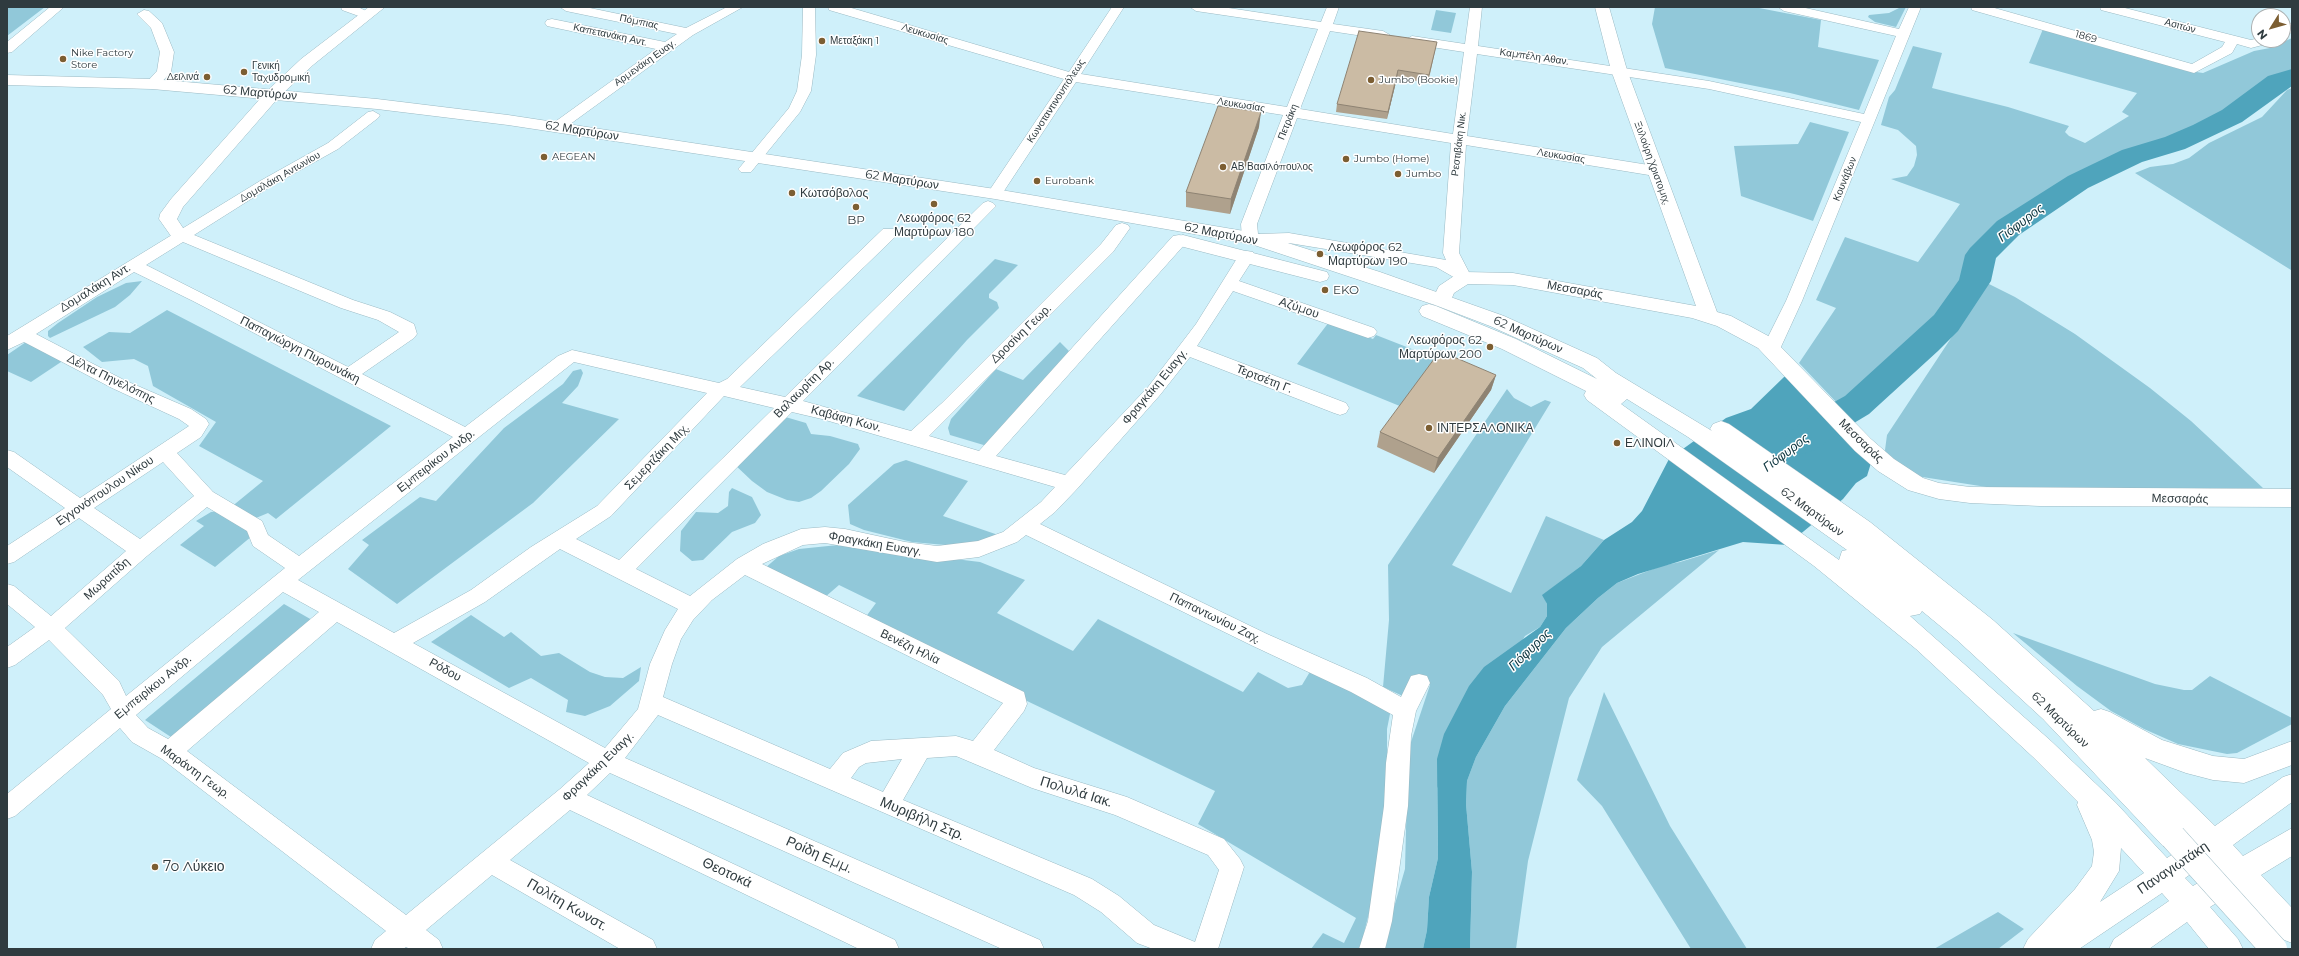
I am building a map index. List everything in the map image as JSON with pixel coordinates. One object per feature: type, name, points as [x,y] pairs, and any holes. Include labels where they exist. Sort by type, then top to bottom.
[{"type":"main road","name":"Ξυλούρη Χριστομιχ.","points":[[1602,7],[1619,70],[1709,316]]},
{"type":"main road","points":[[185,235],[173,228],[168,219],[170,211],[268,99],[307,62],[372,11]]},
{"type":"main road","name":"62 Μαρτύρων","points":[[7,80],[152,84],[268,99],[373,115],[470,126],[751,163],[991,200],[1252,247],[1373,276],[1497,321],[1590,363],[1816,524],[1875,577],[1958,645],[2169,842],[2274,949]]},
{"type":"main road","name":"62 Μαρτύρων","points":[[7,89],[87,90],[268,99],[438,111],[557,127],[751,163]]},
{"type":"main road","name":"62 Μαρτύρων","points":[[991,200],[1179,240],[1252,247],[1342,282],[1425,309],[1509,344],[1691,435],[1816,524],[1877,602],[2020,728],[2073,778],[2164,874],[2228,949]]},
{"type":"main road","points":[[1442,300],[1446,290],[1464,278]]},
{"type":"main road","name":"Μεσσαράς","points":[[1464,278],[1513,279],[1709,316],[1746,331],[1770,349],[1877,458],[1898,474],[1916,484],[1939,491],[1958,494],[2040,497],[2292,498]]},
{"type":"main road","name":"62 Μαρτύρων","points":[[1570,375],[1600,399],[1691,435]]},
{"type":"main road","name":"62 Μαρτύρων","points":[[1816,524],[1888,548],[1966,611],[2045,681]]},
{"type":"main road","points":[[2045,681],[2091,714],[2123,733],[2153,749],[2186,761],[2213,768],[2244,771],[2262,767],[2292,753]]},
{"type":"main road","points":[[2045,681],[2116,746],[2212,842],[2292,929]]},
{"type":"main road","points":[[2038,949],[2085,899],[2100,880],[2107,864],[2108,852],[2103,830],[2096,815],[2073,778]]},
{"type":"main road","name":"Παναγιωτάκη","points":[[2054,949],[2292,786]]},
{"type":"main road","name":"62 Μαρτύρων","points":[[2169,842],[2258,949]]},
{"type":"main road","points":[[2124,949],[2189,904],[2292,842]]},
{"type":"street","points":[[7,49],[58,7]]},
{"type":"street","points":[[347,7],[372,11]]},
{"type":"street","name":"Πόμπιας","points":[[566,7],[688,32]]},
{"type":"street","name":"Αρμενάκη Ευαγ.","points":[[557,127],[688,32],[737,7]]},
{"type":"street","points":[[751,163],[795,109],[804,91],[809,55],[809,7]]},
{"type":"street","name":"Λευκωσίας","points":[[834,7],[1072,77],[1655,171]]},
{"type":"street","name":"Κωνσταντινουπόλεως","points":[[991,200],[1118,7]]},
{"type":"street","name":"Καμπέλη Αθαν.","points":[[1196,7],[1619,70],[1729,89],[1869,119]]},
{"type":"street","name":"Πετράκη","points":[[1252,247],[1249,224],[1333,7]]},
{"type":"street","name":"Ρεστιβάκη Νικ.","points":[[1464,278],[1451,253],[1457,156],[1476,7]]},
{"type":"street","points":[[1784,7],[1904,34]]},
{"type":"street","name":"Κουνάβων","points":[[1770,349],[1800,288],[1915,7]]},
{"type":"street","name":"1869","points":[[1978,7],[2194,69],[2227,50],[2233,40]]},
{"type":"street","name":"Ασιτών","points":[[2106,7],[2130,10],[2233,40],[2251,41]]},
{"type":"street","points":[[144,14],[156,26],[167,52],[164,72],[152,84]]},
{"type":"street","name":"Καπετανάκη Αντ.","points":[[552,23],[668,47]]},
{"type":"street","name":"Δομαλάκη Αντωνίου","points":[[185,235],[272,179],[332,146],[373,115]]},
{"type":"street","name":"Βαλαωρίτη Αρ.","points":[[621,571],[991,200]]},
{"type":"street","name":"Δροσίνη Γεωρ.","points":[[916,438],[948,408],[1107,248],[1122,228]]},
{"type":"street","name":"Σεμερτζάκη Μιχ.","points":[[395,643],[478,596],[559,539],[604,511],[721,390],[733,383],[889,233]]},
{"type":"street","points":[[185,235],[187,238],[198,244],[245,264],[347,304],[384,316],[408,328],[408,334],[348,375]]},
{"type":"street","name":"Δομαλάκη Αντ.","points":[[7,344],[132,265],[185,235]]},
{"type":"street","points":[[1252,247],[1274,237],[1289,238],[1440,263],[1464,278]]},
{"type":"street","points":[[983,458],[1179,240]]},
{"type":"street","name":"Φραγκάκη Ευαγγ.","points":[[384,949],[568,797],[607,761],[641,724],[652,702],[665,650],[676,628],[692,607],[705,594],[744,565],[778,546],[807,536],[838,537],[920,552],[954,553],[991,546],[1010,537],[1025,526],[1048,507],[1070,484],[1154,391],[1187,349],[1230,284],[1252,247]]},
{"type":"street","name":"Παπαγιώργη Πυρουνάκη","points":[[132,265],[199,297],[468,437]]},
{"type":"street","name":"Αζύμου","points":[[1230,284],[1368,332]]},
{"type":"street","name":"Δέλτα Πηνελόπης","points":[[23,334],[118,384],[185,414],[200,424]]},
{"type":"street","name":"Τερτσέτη Γ.","points":[[1187,349],[1340,408]]},
{"type":"street","name":"Καβάφη Κων.","points":[[572,356],[822,412],[916,438],[1070,484]]},
{"type":"street","name":"Εμπειρίκου Ανδρ.","points":[[7,808],[299,567],[468,437],[564,360],[572,356]]},
{"type":"street","name":"Εγγονόπουλου Νίκου","points":[[7,556],[79,509],[113,484],[165,452],[194,432],[200,424]]},
{"type":"street","points":[[165,452],[206,497],[255,526],[260,540],[299,567]]},
{"type":"street","points":[[7,458],[140,550]]},
{"type":"street","name":"Μωραιτίδη","points":[[7,659],[50,628],[87,598],[140,550],[206,497]]},
{"type":"street","name":"Παπαντωνίου Ζαχ.","points":[[1025,526],[1260,640],[1359,685],[1405,710]]},
{"type":"street","points":[[559,539],[692,607]]},
{"type":"street","name":"Βενέζη Ηλία","points":[[744,565],[1016,699],[1016,704],[978,753]]},
{"type":"street","name":"Ρόδου","points":[[282,581],[607,761]]},
{"type":"street","name":"Μαράντη Γεωρ.","points":[[7,592],[72,647],[100,676],[111,688],[134,729],[140,735],[170,752],[430,949]]},
{"type":"street","points":[[170,752],[336,610]]},
{"type":"street","points":[[1372,949],[1380,921],[1396,806],[1399,743],[1405,710],[1419,683]]},
{"type":"street","name":"Μυριβήλη Στρ.","points":[[652,702],[888,805],[1083,887],[1110,904],[1146,934],[1184,949]]},
{"type":"street","name":"Πολυλά Ιακ.","points":[[834,781],[859,755],[886,748],[956,746],[978,753],[995,763],[1032,778],[1118,805],[1216,847],[1232,867],[1205,949]]},
{"type":"street","points":[[888,805],[921,748]]},
{"type":"street","name":"Ροίδη Εμμ.","points":[[607,761],[1031,949]]},
{"type":"street","name":"Θεοτοκά","points":[[568,797],[886,949]]},
{"type":"street","name":"Πολίτη Κωνστ.","points":[[490,861],[644,949]]},
{"type":"shaded area","points":[[7,7],[45,7],[7,36]]},
{"type":"shaded area","points":[[1655,7],[1754,7],[1821,20],[1818,47],[1879,60],[1859,110],[1790,93],[1665,68],[1652,24]]},
{"type":"shaded area","points":[[1901,7],[1906,7],[1896,27],[1875,22],[1868,17],[1869,15],[1889,13]]},
{"type":"shaded area","points":[[1436,10],[1456,13],[1451,33],[1431,30]]},
{"type":"shaded area","points":[[2043,29],[2183,70],[2203,73],[2254,51],[2270,48],[2291,48],[2292,38],[2292,70],[2272,79],[2217,117],[2178,137],[2125,153],[2073,177],[2036,201],[1999,229],[1976,252],[1971,266],[1952,293],[1942,311],[1838,404],[1799,363],[1836,308],[1816,300],[1845,237],[1918,262],[1960,204],[1891,179],[1907,176],[1914,166],[1917,155],[1916,146],[1898,130],[1881,125],[1889,97],[1895,90],[1913,46],[1942,53],[1932,88],[2008,107],[2069,126],[2065,132],[2069,136],[2085,143],[2129,116],[2122,112],[2137,93],[2029,63]]},
{"type":"shaded area","points":[[2292,88],[2291,270],[2135,173],[2150,167],[2173,164],[2189,158],[2209,143],[2262,117],[2287,90]]},
{"type":"shaded area","points":[[1810,122],[1849,132],[1813,221],[1741,196],[1734,146],[1798,144]]},
{"type":"shaded area","points":[[995,259],[1018,265],[989,294],[989,298],[997,302],[999,308],[967,340],[904,411],[857,396]]},
{"type":"shaded area","points":[[142,281],[130,295],[115,307],[50,338],[48,336],[48,331],[58,323],[97,297],[126,283]]},
{"type":"shaded area","points":[[1985,282],[2015,297],[2075,334],[2150,388],[2191,421],[2263,488],[1993,488],[1916,476],[1886,458],[1885,450],[1887,435],[1963,320]]},
{"type":"shaded area","points":[[167,310],[391,426],[276,519],[268,513],[256,518],[230,508],[263,481],[199,446],[216,422],[153,386],[148,366],[134,359],[102,362],[83,347],[109,332],[130,333]]},
{"type":"shaded area","points":[[1329,322],[1373,339],[1376,335],[1440,360],[1407,409],[1297,364]]},
{"type":"shaded area","points":[[26,342],[64,360],[31,382],[7,371],[7,355]]},
{"type":"shaded area","points":[[1060,342],[1069,351],[1060,367],[987,446],[950,435],[948,428],[951,419],[996,369],[1023,380]]},
{"type":"shaded area","points":[[581,369],[583,373],[578,386],[562,403],[619,419],[533,503],[397,604],[348,569],[369,545],[362,540],[420,497],[436,501],[504,428],[563,384],[573,371]]},
{"type":"shaded area","points":[[1507,389],[1514,398],[1531,407],[1545,400],[1551,402],[1452,565],[1511,593],[1546,516],[1604,540],[1581,566],[1543,595],[1547,604],[1547,616],[1540,627],[1525,636],[1437,788],[1438,858],[1429,897],[1427,930],[1423,949],[1382,949],[1405,869],[1408,751],[1430,685],[1413,675],[1405,697],[1383,687],[1389,620],[1388,565]]},
{"type":"shaded area","points":[[782,416],[806,423],[811,434],[830,436],[858,444],[860,449],[849,464],[821,491],[811,498],[799,502],[787,500],[767,492],[752,481],[733,463]]},
{"type":"shaded area","points":[[906,460],[968,481],[943,516],[1004,537],[964,545],[945,545],[912,542],[864,530],[850,524],[848,505],[894,464]]},
{"type":"shaded area","points":[[732,488],[752,497],[761,515],[755,523],[732,532],[703,560],[692,561],[680,551],[681,531],[696,512],[718,513],[728,506],[729,492]]},
{"type":"shaded area","points":[[220,511],[252,531],[251,537],[215,567],[180,545],[204,526],[196,521],[211,512]]},
{"type":"shaded area","points":[[838,545],[980,562],[1025,580],[997,613],[1073,651],[1098,619],[1243,692],[1258,672],[1288,688],[1302,685],[1311,670],[1391,709],[1387,729],[1387,778],[1380,869],[1360,949],[1311,949],[1323,933],[1344,943],[1356,918],[1198,824],[1215,791],[862,622],[876,603],[839,585],[824,598],[764,569],[779,556],[799,549]]},
{"type":"shaded area","points":[[1719,550],[1602,647],[1569,698],[1528,861],[1516,949],[1470,949],[1472,872],[1466,804],[1467,781],[1476,757],[1505,706],[1566,628],[1598,598],[1617,583],[1661,566]]},
{"type":"shaded area","points":[[284,604],[312,620],[174,739],[145,720]]},
{"type":"shaded area","points":[[471,615],[504,637],[511,632],[541,656],[559,653],[590,672],[605,677],[623,678],[641,667],[639,681],[610,706],[585,716],[566,712],[568,700],[531,678],[509,688],[431,642]]},
{"type":"shaded area","points":[[2013,633],[2155,684],[2184,690],[2192,690],[2210,676],[2292,718],[2292,724],[2237,753],[2227,754],[2178,744],[2144,729],[2111,711],[2077,686]]},
{"type":"shaded area","points":[[1604,692],[1670,826],[1747,949],[1691,949],[1602,806],[1577,780]]},
{"type":"shaded area","points":[[1998,912],[2024,929],[1998,949],[1934,949]]},
{"type":"water","points":[[1789,376],[1871,463],[1867,476],[1856,483],[1843,499],[1787,545],[1743,542],[1638,574],[1617,583],[1598,598],[1566,628],[1505,706],[1476,757],[1467,781],[1466,804],[1472,872],[1470,949],[1423,949],[1427,930],[1429,897],[1438,858],[1437,759],[1444,734],[1469,686],[1484,667],[1540,627],[1547,616],[1547,604],[1542,595],[1581,566],[1604,540],[1632,522],[1642,511],[1669,459],[1726,418],[1751,409],[1784,377]]},
{"type":"building","name":"Jumbo (Bookie)","points":[[1359,31],[1437,42],[1429,75],[1398,70],[1388,112],[1337,104]]},
{"type":"building","name":"ΑΒ Βασιλόπουλος","points":[[1218,106],[1261,112],[1231,199],[1186,192]]},
{"type":"building","name":"ΙΝΤΕΡΣΑΛΟΝΙΚΑ","points":[[1440,351],[1496,375],[1438,458],[1380,432]]},
{"type":"waterway","name":"Γιόφυρος","points":[[1802,441],[1831,420],[1857,405],[1946,323],[1975,281],[1981,255],[2008,228],[2078,182],[2132,156],[2175,143],[2203,131],[2232,116],[2278,82],[2292,77]]},
{"type":"place","name":"Μεταξάκη 1","points":[[822,41]]},
{"type":"place","name":"Nike Factory Store","points":[[63,59]]},
{"type":"place","name":"Γενική Ταχυδρομική","points":[[244,72]]},
{"type":"place","name":"Δειλινά","points":[[207,77]]},
{"type":"place","name":"Jumbo (Bookie)","points":[[1371,80]]},
{"type":"place","name":"AEGEAN","points":[[544,157]]},
{"type":"place","name":"Jumbo (Home)","points":[[1346,159]]},
{"type":"place","name":"ΑΒ Βασιλόπουλος","points":[[1223,167]]},
{"type":"place","name":"Jumbo","points":[[1398,174]]},
{"type":"place","name":"Eurobank","points":[[1037,181]]},
{"type":"place","name":"Κωτσόβολος","points":[[792,193]]},
{"type":"place","name":"Λεωφόρος 62 Μαρτύρων 180","points":[[934,204]]},
{"type":"place","name":"BP","points":[[856,207]]},
{"type":"place","name":"Λεωφόρος 62 Μαρτύρων 190","points":[[1320,254]]},
{"type":"place","name":"EKO","points":[[1325,290]]},
{"type":"place","name":"Λεωφόρος 62 Μαρτύρων 200","points":[[1490,347]]},
{"type":"place","name":"ΙΝΤΕΡΣΑΛΟΝΙΚΑ","points":[[1429,428]]},
{"type":"place","name":"ΕΛΙΝΟΙΛ","points":[[1617,443]]},
{"type":"place","name":"7o Λύκειο","points":[[155,867]]}]
